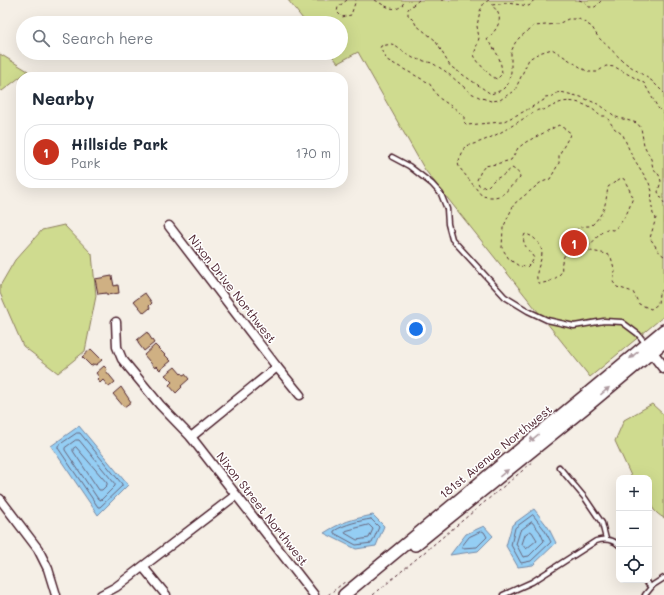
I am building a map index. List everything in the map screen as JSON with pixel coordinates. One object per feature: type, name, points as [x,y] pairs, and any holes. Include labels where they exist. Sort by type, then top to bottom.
[{"type":"main road","name":"181st Avenue Northwest","points":[[355,595],[586,407],[649,348],[664,330]]},
{"type":"main road","name":"181st Avenue Northwest","points":[[344,595],[649,348],[664,342]]},
{"type":"street","name":"Nixon Drive Northwest","points":[[169,226],[300,395]]},
{"type":"street","name":"Nixon Street Northwest","points":[[116,322],[117,347],[122,359],[160,405],[191,437],[314,595]]},
{"type":"street","points":[[649,348],[664,368]]},
{"type":"street","points":[[191,437],[277,367]]},
{"type":"street","points":[[101,595],[116,587],[144,567],[236,495]]},
{"type":"street","points":[[0,499],[38,549],[48,569],[56,595]]},
{"type":"street","points":[[144,567],[166,595]]},
{"type":"lane","points":[[392,157],[409,166],[432,184],[441,194],[446,209],[452,239],[505,297],[528,311],[547,320],[574,326],[604,321],[622,322],[638,334],[649,348]]},
{"type":"lane","points":[[558,467],[585,498],[602,523],[606,539]]},
{"type":"lane","points":[[503,595],[532,582],[596,541],[606,539],[616,543]]},
{"type":"lane","points":[[645,595],[651,587],[664,578]]},
{"type":"lane","points":[[647,583],[651,587]]},
{"type":"path","points":[[341,16],[337,12],[338,7],[347,0]]},
{"type":"path","points":[[346,16],[351,15],[356,0]]},
{"type":"path","points":[[375,0],[394,9],[398,9],[404,5],[405,0]]},
{"type":"path","points":[[419,0],[408,9],[408,14],[416,25],[435,40],[450,66],[491,94],[502,90],[508,84],[511,72],[511,52],[519,38],[534,26],[558,24],[568,19],[578,19],[592,27],[598,37],[624,62],[652,81],[664,93]]},
{"type":"path","points":[[440,0],[447,0]]},
{"type":"path","points":[[489,0],[484,3],[480,11],[477,26],[479,38],[474,55],[476,60],[492,78],[497,79],[502,74],[501,64],[498,54],[487,40],[496,31],[500,18],[498,12],[492,5],[508,3],[529,6],[534,0]]},
{"type":"path","points":[[579,0],[585,2],[588,7],[595,7],[602,0]]},
{"type":"path","points":[[664,114],[658,108],[644,83],[615,67],[606,66],[597,72],[588,72],[552,49],[539,53],[529,59],[515,90],[500,100],[491,101],[471,93],[445,71],[432,63],[412,58],[392,44],[381,46],[380,48],[387,60],[429,83],[439,98],[457,110],[464,117],[464,122],[467,124],[489,124],[502,122],[523,112],[545,98],[561,92],[587,99],[600,105],[616,116],[637,122],[641,128],[644,145],[651,159],[653,168],[659,175],[661,181],[658,192],[664,202]]},
{"type":"path","points":[[664,256],[660,253],[650,238],[656,218],[653,214],[651,201],[652,191],[649,183],[631,154],[623,135],[614,128],[606,116],[600,116],[596,112],[575,102],[568,101],[559,103],[543,111],[538,110],[496,135],[476,144],[465,146],[458,163],[459,167],[482,196],[492,198],[500,197],[520,178],[518,171],[512,168],[488,186],[482,187],[479,185],[477,180],[480,171],[485,166],[511,160],[518,148],[526,142],[559,125],[567,129],[571,133],[559,155],[560,163],[550,179],[540,183],[514,204],[503,228],[502,248],[509,259],[519,266],[526,267],[534,258],[523,242],[523,238],[526,234],[529,234],[541,246],[543,253],[537,270],[536,277],[538,283],[544,284],[550,281],[562,271],[562,261],[575,230],[582,226],[591,226],[600,217],[605,206],[608,187],[621,178],[624,179],[633,197],[629,208],[619,225],[613,230],[607,229],[602,232],[585,250],[608,254],[611,257],[615,272],[613,282],[616,287],[632,292],[639,304],[651,309],[658,304],[659,293],[664,289]]},
{"type":"path","points":[[373,595],[539,457]]},
{"type":"green space","points":[[288,0],[664,0],[664,316],[590,377],[425,170],[358,52],[348,58],[348,16],[301,16]]},
{"type":"green space","points":[[0,54],[28,71],[16,72],[16,80],[2,91],[0,90]]},
{"type":"green space","points":[[336,60],[343,60],[338,63]]},
{"type":"green space","points":[[64,225],[92,254],[96,296],[85,351],[58,373],[23,346],[0,293],[0,286],[15,260],[42,230]]},
{"type":"green space","points":[[652,404],[664,415],[664,518],[658,514],[652,507],[652,475],[631,475],[615,441],[624,420]]},
{"type":"water","points":[[79,426],[128,485],[98,515],[51,446]]},
{"type":"water","points":[[534,509],[548,527],[556,543],[533,565],[518,567],[506,546],[512,525]]},
{"type":"water","points":[[373,515],[384,526],[376,546],[356,549],[324,533],[347,521]]},
{"type":"water","points":[[484,526],[493,536],[478,551],[450,555],[466,534]]},
{"type":"building","points":[[112,276],[114,286],[118,285],[119,293],[107,295],[107,293],[98,294],[95,279]]},
{"type":"building","points":[[145,293],[152,303],[149,306],[150,308],[144,313],[134,301]]},
{"type":"building","points":[[147,332],[154,343],[144,351],[137,340]]},
{"type":"building","points":[[155,345],[171,361],[160,370],[156,366],[155,368],[144,355]]},
{"type":"building","points":[[91,349],[102,360],[96,365],[94,364],[91,366],[82,357]]},
{"type":"building","points":[[104,366],[115,382],[109,387],[103,380],[100,383],[97,379],[99,377],[96,373]]},
{"type":"building","points":[[175,367],[181,374],[185,374],[189,379],[176,393],[169,385],[172,382],[165,375]]},
{"type":"building","points":[[121,387],[131,402],[124,407],[113,394]]},
{"type":"place","name":"Hillside Park","points":[[574,243]]}]
